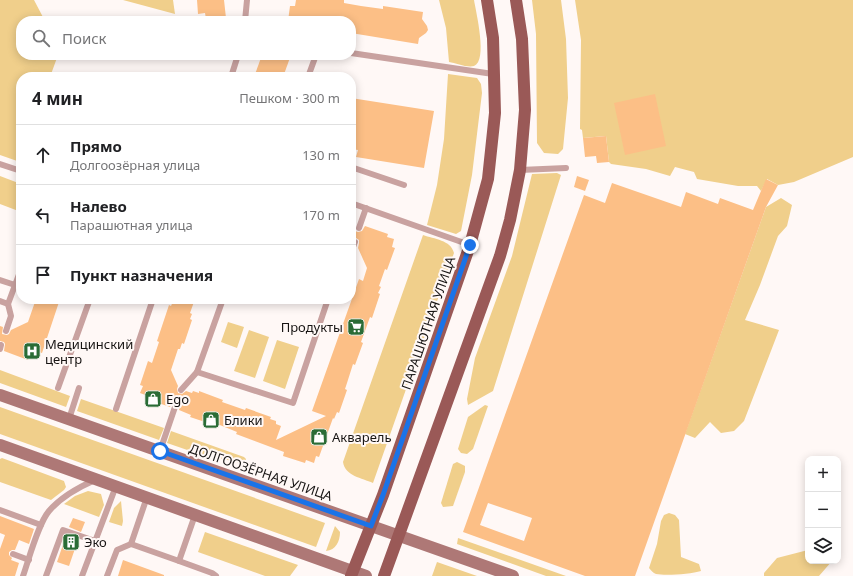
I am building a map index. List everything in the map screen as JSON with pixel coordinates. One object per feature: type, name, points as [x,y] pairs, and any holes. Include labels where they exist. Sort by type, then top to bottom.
[{"type":"main road","name":"ПАРАШЮТНАЯ УЛИЦА","points":[[352,574],[383,495],[470,245],[488,179],[495,113],[493,38],[487,0]]},
{"type":"main road","points":[[384,576],[500,256],[510,220],[520,170],[525,110],[522,39],[516,0]]},
{"type":"main road","name":"ДОЛГООЗЁРНАЯ УЛИЦА","points":[[0,395],[513,576]]},
{"type":"main road","points":[[0,445],[195,514],[352,574],[366,576]]},
{"type":"lane","points":[[245,16],[247,0]]},
{"type":"lane","points":[[356,54],[493,74]]},
{"type":"lane","points":[[233,72],[236,60]]},
{"type":"lane","points":[[310,72],[314,60]]},
{"type":"lane","points":[[0,164],[16,169]]},
{"type":"lane","points":[[520,170],[566,168]]},
{"type":"lane","points":[[356,169],[404,185]]},
{"type":"lane","points":[[356,205],[470,245]]},
{"type":"lane","points":[[359,228],[366,208]]},
{"type":"lane","points":[[0,280],[15,285],[8,304],[11,316],[6,331]]},
{"type":"lane","points":[[0,301],[8,304]]},
{"type":"lane","points":[[58,388],[88,304]]},
{"type":"lane","points":[[116,409],[151,304]]},
{"type":"lane","points":[[181,390],[197,372],[221,304]]},
{"type":"lane","points":[[197,372],[293,403],[326,304]]},
{"type":"lane","points":[[69,419],[79,388]]},
{"type":"lane","points":[[160,451],[176,404]]},
{"type":"lane","points":[[23,576],[41,526],[49,510],[78,488],[97,479]]},
{"type":"lane","points":[[82,576],[104,522],[116,486]]},
{"type":"lane","points":[[131,544],[147,498]]},
{"type":"lane","points":[[0,510],[41,526]]},
{"type":"lane","points":[[179,561],[195,514]]},
{"type":"lane","points":[[46,576],[63,530],[95,541]]},
{"type":"lane","points":[[107,576],[117,550],[131,544],[212,573],[216,576]]},
{"type":"lane","points":[[13,554],[29,560]]},
{"type":"shaded area","points":[[0,0],[34,0],[42,16],[16,16],[16,60],[56,60],[52,72],[16,72],[16,161],[0,155]]},
{"type":"shaded area","points":[[123,0],[173,0],[175,14]]},
{"type":"shaded area","points":[[439,0],[474,0],[481,46],[478,62],[474,66],[465,66],[449,62],[446,28]]},
{"type":"shaded area","points":[[532,0],[561,0],[566,39],[568,98],[563,149],[558,154],[544,153],[537,143],[536,34]]},
{"type":"shaded area","points":[[575,0],[853,0],[853,157],[794,182],[778,185],[767,179],[761,191],[757,186],[738,186],[697,179],[694,172],[675,167],[670,176],[646,169],[611,164],[609,162],[606,136],[583,138],[582,130],[580,129],[581,40]]},
{"type":"shaded area","points":[[448,74],[477,78],[481,84],[482,93],[472,175],[461,231],[456,234],[427,225],[437,185],[444,139]]},
{"type":"shaded area","points":[[557,173],[561,175],[493,391],[468,405],[467,399],[475,358],[512,256],[532,174]]},
{"type":"shaded area","points":[[0,176],[16,182],[16,210],[0,204]]},
{"type":"shaded area","points":[[781,198],[792,205],[787,226],[778,236],[745,320],[779,330],[744,421],[734,431],[721,433],[710,422],[695,438],[685,434],[766,207]]},
{"type":"shaded area","points":[[423,235],[446,243],[454,253],[373,483],[350,473],[344,467],[343,462]]},
{"type":"shaded area","points":[[228,322],[244,327],[237,348],[221,342]]},
{"type":"shaded area","points":[[249,330],[269,337],[255,378],[234,371]]},
{"type":"shaded area","points":[[277,340],[299,347],[285,389],[263,381]]},
{"type":"shaded area","points":[[0,370],[70,396],[66,407],[0,383]]},
{"type":"shaded area","points":[[81,399],[164,428],[159,440],[77,411]]},
{"type":"shaded area","points":[[485,405],[488,406],[473,449],[467,454],[461,453],[458,449],[468,417]]},
{"type":"shaded area","points":[[0,407],[325,523],[316,547],[0,434]]},
{"type":"shaded area","points":[[171,431],[244,457],[246,459],[245,464],[196,453],[167,443]]},
{"type":"shaded area","points":[[2,458],[64,481],[66,487],[51,500],[0,482],[0,459]]},
{"type":"shaded area","points":[[457,462],[465,466],[465,472],[453,506],[443,507],[441,503],[453,464]]},
{"type":"shaded area","points":[[88,491],[101,494],[104,505],[99,517],[64,504],[75,496]]},
{"type":"shaded area","points":[[121,501],[122,526],[109,522],[114,508]]},
{"type":"shaded area","points":[[669,513],[675,515],[679,520],[681,557],[699,564],[701,571],[660,575],[655,574],[649,568],[657,544],[661,521],[664,515]]},
{"type":"shaded area","points":[[335,526],[340,532],[338,542],[335,547],[326,551]]},
{"type":"shaded area","points":[[205,532],[298,565],[290,576],[265,576],[198,552]]},
{"type":"shaded area","points":[[458,538],[566,576],[546,576],[457,544]]},
{"type":"shaded area","points":[[805,551],[805,564],[829,564],[819,576],[764,576],[764,573],[777,558]]},
{"type":"shaded area","points":[[437,562],[477,576],[432,576]]},
{"type":"building","points":[[197,0],[224,0],[226,16],[206,16],[205,13],[198,14]]},
{"type":"building","points":[[296,0],[344,0],[344,3],[361,6],[383,9],[383,6],[423,12],[422,19],[428,30],[419,38],[418,44],[356,34],[356,16],[289,16],[290,6],[295,6]]},
{"type":"building","points":[[260,60],[289,60],[285,72],[256,72]]},
{"type":"building","points":[[655,94],[666,146],[625,155],[614,103]]},
{"type":"building","points":[[356,99],[434,111],[424,168],[356,157],[358,150],[356,150]]},
{"type":"building","points":[[606,136],[609,162],[597,163],[596,156],[585,157],[583,138]]},
{"type":"building","points":[[577,176],[589,180],[585,191],[574,187]]},
{"type":"building","points":[[766,179],[778,185],[766,207],[635,576],[585,576],[463,532],[584,195],[605,203],[612,183],[681,207],[686,192],[718,204],[720,198],[753,210]],"holes":[[[488,503],[532,518],[524,541],[480,525]]]},
{"type":"building","points":[[365,226],[388,234],[387,237],[394,239],[392,247],[395,248],[379,286],[381,287],[378,293],[380,294],[372,318],[370,317],[361,342],[363,343],[355,365],[353,364],[345,389],[347,390],[339,413],[337,412],[334,419],[333,418],[319,457],[316,456],[314,463],[306,460],[305,463],[283,456],[284,452],[236,434],[237,432],[215,423],[214,425],[190,417],[191,415],[179,410],[180,404],[178,400],[173,401],[170,407],[147,399],[148,396],[140,393],[143,386],[140,385],[148,361],[152,363],[159,342],[157,341],[169,305],[193,304],[190,313],[192,314],[190,319],[192,320],[184,344],[182,343],[180,349],[178,349],[171,370],[178,386],[178,393],[182,394],[186,391],[192,393],[193,391],[199,393],[199,391],[223,400],[222,402],[245,410],[246,408],[271,417],[270,419],[276,421],[276,424],[281,426],[276,440],[326,416],[312,411],[350,304],[356,304],[356,287],[359,279],[363,281],[367,268],[358,248],[359,240],[356,238],[356,231],[362,231]]},
{"type":"building","points":[[34,304],[58,304],[42,353],[39,352],[37,359],[30,356],[28,360],[4,351],[5,344],[4,342],[0,341],[0,326],[3,327],[2,334],[7,335],[11,330],[28,322]]},
{"type":"building","points":[[0,516],[34,529],[29,544],[19,540],[15,550],[9,552],[9,555],[12,558],[11,560],[19,563],[15,576],[0,576],[0,549],[5,535],[0,533]]},
{"type":"building","points":[[73,518],[85,522],[81,532],[69,527]]},
{"type":"building","points":[[66,536],[78,540],[69,566],[57,562]]},
{"type":"building","points":[[123,560],[164,575],[164,576],[118,576]]},
{"type":"place","name":"Продукты","points":[[356,327]]},
{"type":"place","name":"Медицинский центр","points":[[32,351]]},
{"type":"place","name":"Ego","points":[[153,399]]},
{"type":"place","name":"Блики","points":[[211,420]]},
{"type":"place","name":"Акварель","points":[[319,437]]},
{"type":"place","name":"Эко","points":[[71,542]]},
{"type":"route","points":[[160,451],[371,526],[470,245]]}]
